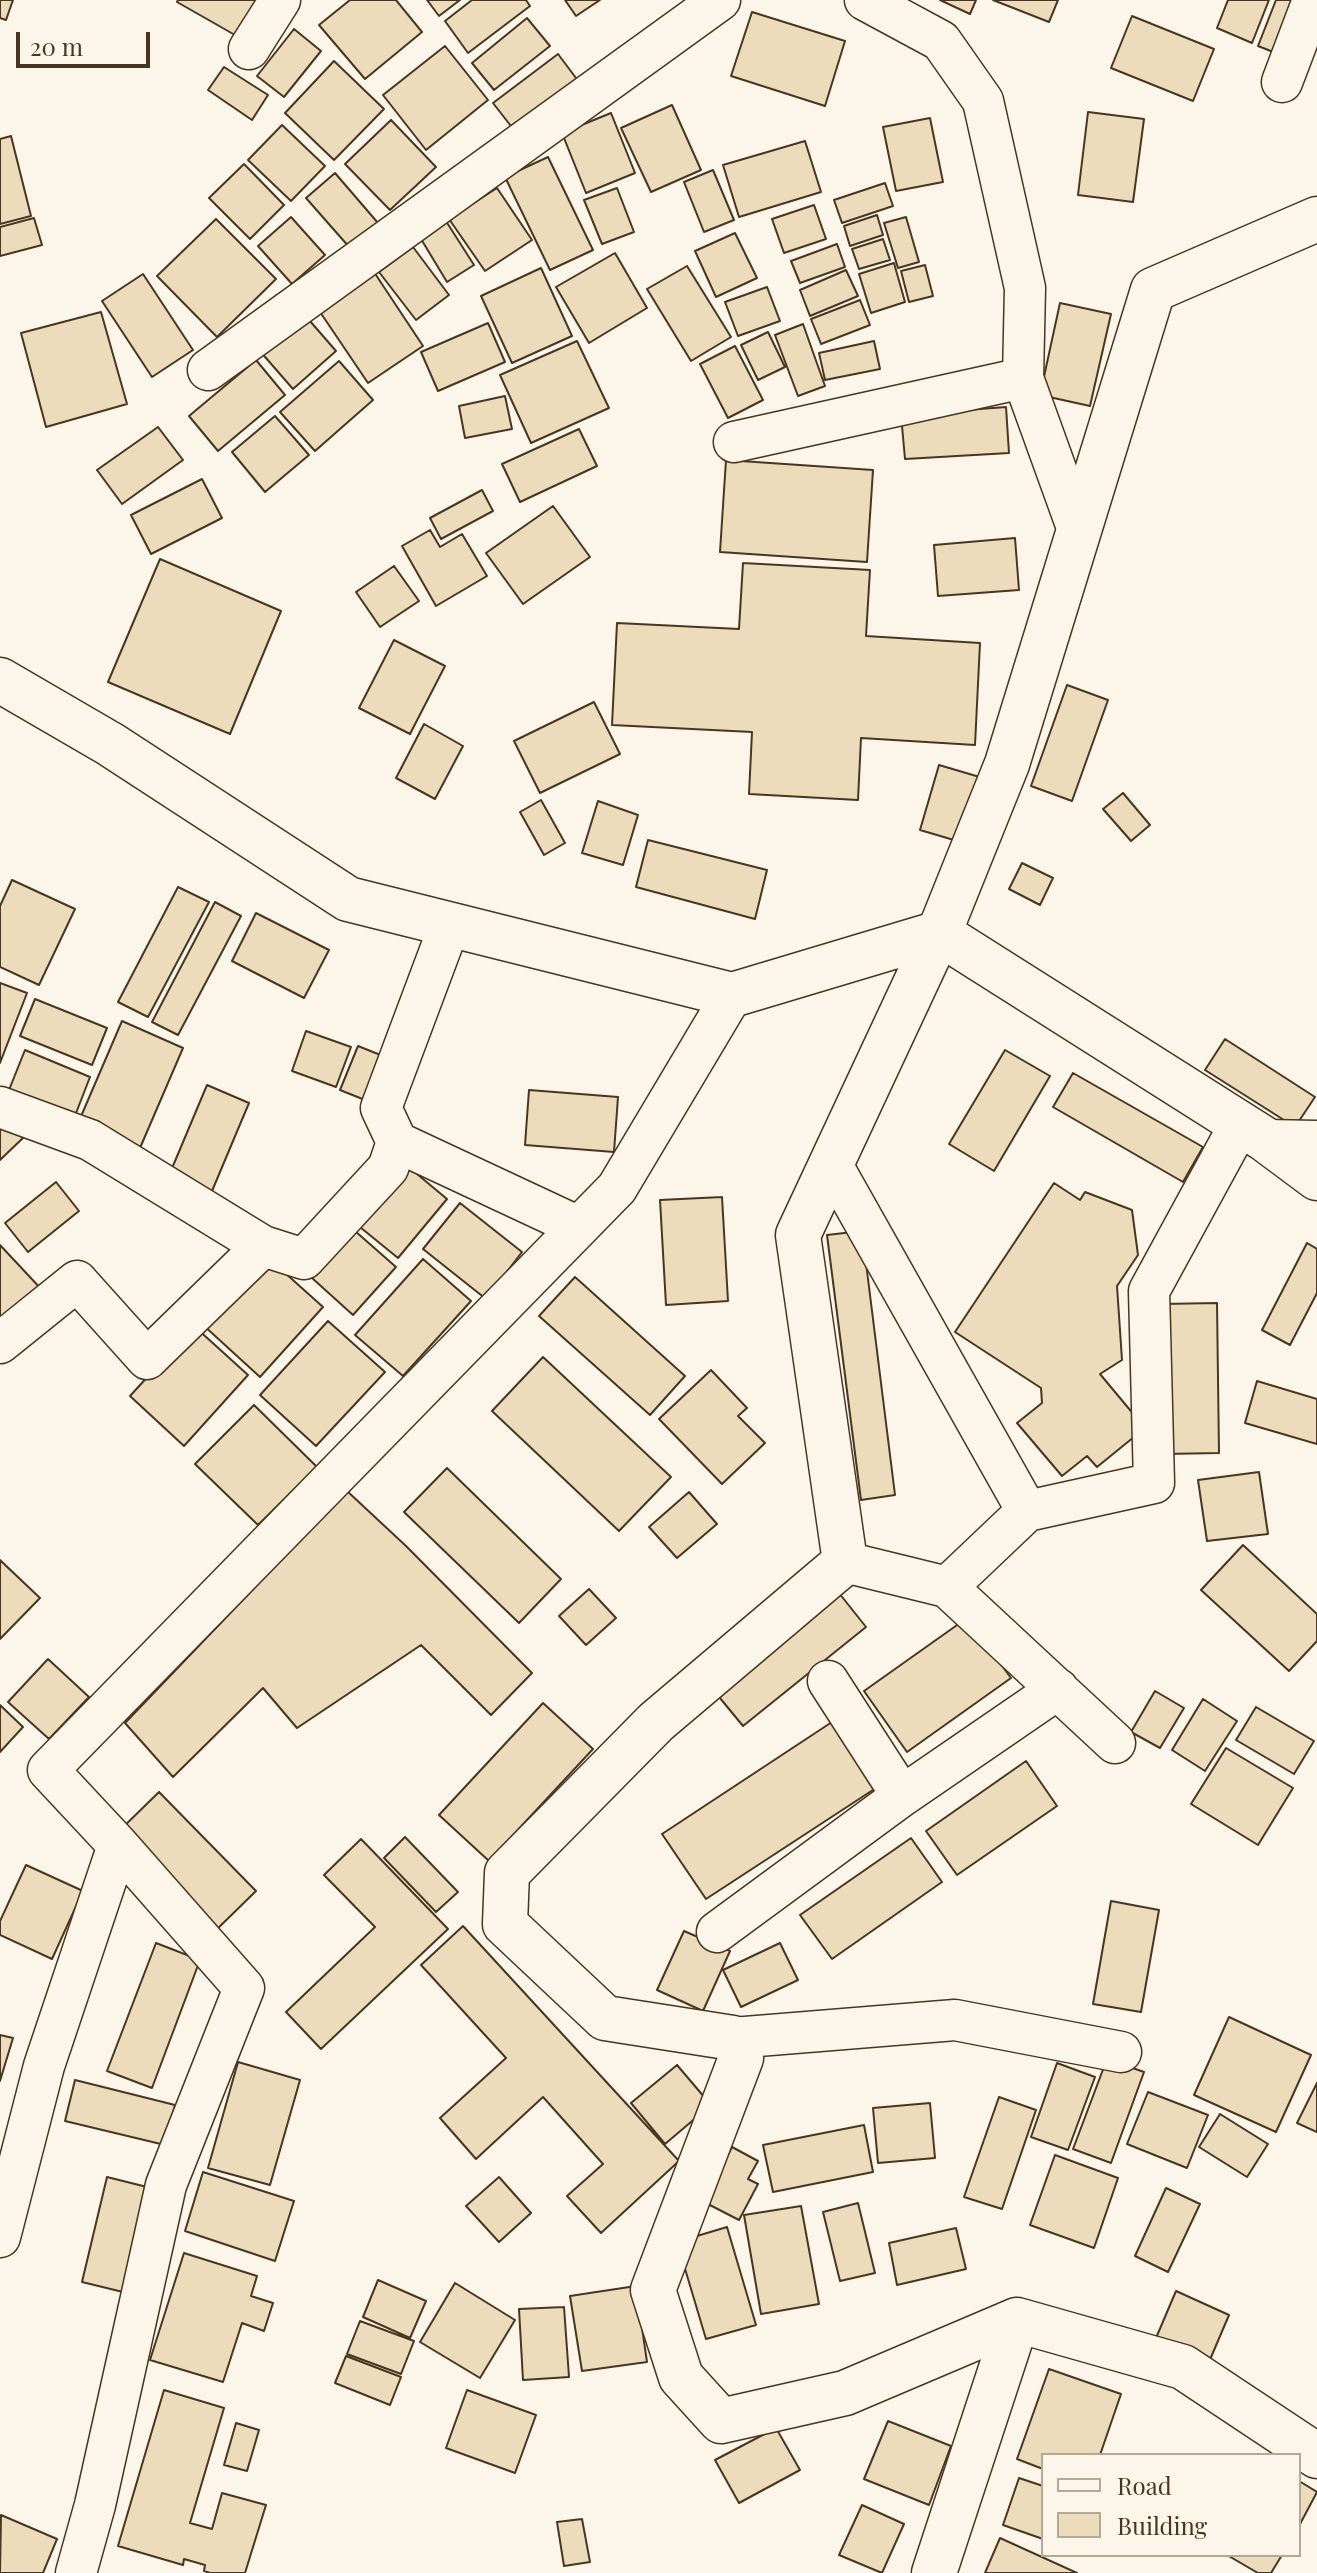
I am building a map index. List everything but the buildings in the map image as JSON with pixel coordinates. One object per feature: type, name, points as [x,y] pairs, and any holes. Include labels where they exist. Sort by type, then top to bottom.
[{"type":"street","points":[[249,49],[280,0]]},
{"type":"street","points":[[208,370],[720,0]]},
{"type":"street","points":[[865,0],[941,41],[983,101],[1025,288],[1023,378],[1079,533]]},
{"type":"street","points":[[1282,82],[1313,0]]},
{"type":"street","points":[[845,1562],[798,1235],[939,933],[1007,764],[1153,290],[1317,219]]},
{"type":"street","points":[[734,442],[1023,378]]},
{"type":"street","points":[[0,680],[110,744],[348,899],[732,995],[939,933],[1253,1132],[1317,1178]]},
{"type":"street","points":[[450,924],[381,1108],[397,1142],[579,1227]]},
{"type":"street","points":[[76,2573],[95,2505],[166,2185],[244,1988],[48,1770],[617,1188],[732,995]]},
{"type":"street","points":[[0,1107],[90,1140],[263,1246],[304,1259],[388,1168],[397,1142]]},
{"type":"street","points":[[1253,1132],[1317,1141]]},
{"type":"street","points":[[947,1587],[1027,1511],[1154,1483],[1149,1291],[1253,1132]]},
{"type":"street","points":[[831,1163],[1027,1511]]},
{"type":"street","points":[[0,1343],[77,1281],[147,1359],[263,1246]]},
{"type":"street","points":[[845,1562],[947,1587],[1115,1743]]},
{"type":"street","points":[[845,1562],[656,1722],[507,1873],[505,1924],[605,2018],[733,2038],[955,2020],[1121,2052]]},
{"type":"street","points":[[828,1681],[902,1796]]},
{"type":"street","points":[[717,1932],[902,1796],[1058,1689]]},
{"type":"street","points":[[0,2237],[44,2066],[118,1845]]},
{"type":"street","points":[[733,2038],[741,2058],[653,2290],[681,2377],[721,2421],[845,2393],[1017,2320],[1183,2367],[1317,2456]]},
{"type":"street","points":[[934,2573],[1017,2320]]}]
